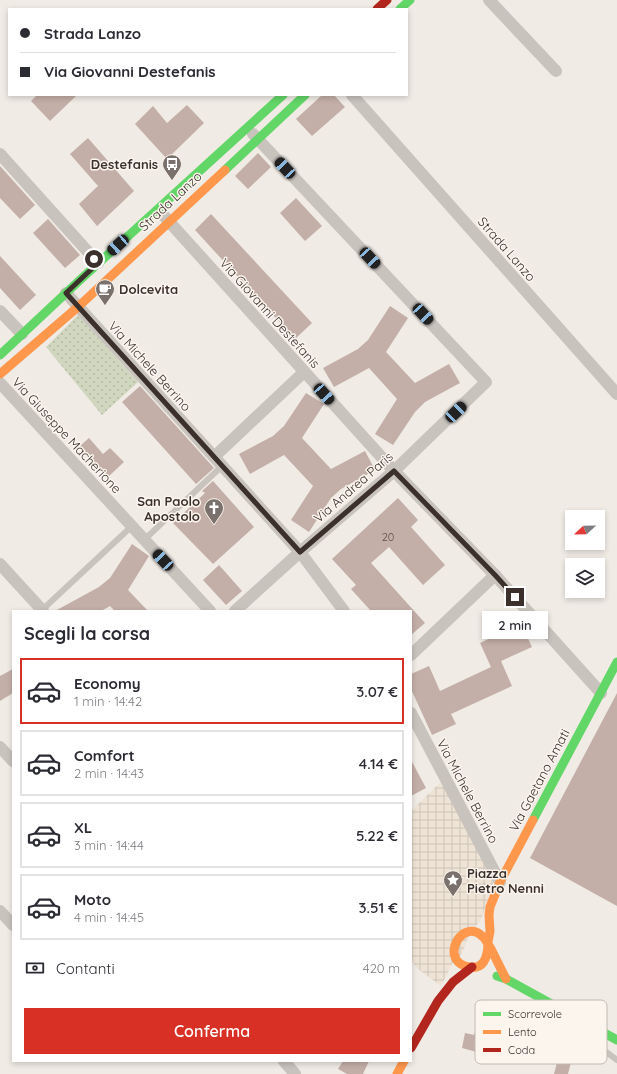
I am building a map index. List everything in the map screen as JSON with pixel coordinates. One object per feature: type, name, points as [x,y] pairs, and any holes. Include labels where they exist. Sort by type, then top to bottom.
[{"type":"street","points":[[378,8],[387,0]]},
{"type":"street","points":[[401,8],[410,0]]},
{"type":"street","points":[[489,0],[556,71]]},
{"type":"street","name":"Strada Lanzo","points":[[0,355],[98,263],[282,96]]},
{"type":"street","name":"Strada Lanzo","points":[[0,374],[79,306],[304,96]]},
{"type":"street","name":"Strada Lanzo","points":[[353,96],[617,394]]},
{"type":"street","points":[[247,127],[258,139]]},
{"type":"street","name":"Via Andrea Paris","points":[[236,610],[300,552],[394,471],[486,382],[258,139]]},
{"type":"street","points":[[0,154],[98,263]]},
{"type":"street","name":"Via Giovanni Destefanis","points":[[158,208],[394,471],[495,575],[601,693]]},
{"type":"street","name":"Via Michele Berrino","points":[[66,293],[300,552],[343,610]]},
{"type":"street","points":[[0,311],[22,334]]},
{"type":"street","points":[[218,462],[304,372]]},
{"type":"street","name":"Via Giuseppe Macherione","points":[[0,383],[209,610]]},
{"type":"street","points":[[0,564],[43,610]]},
{"type":"street","points":[[412,654],[495,575]]},
{"type":"street","name":"Via Gaetano Amati","points":[[488,945],[490,930],[489,912],[500,882],[617,662]]},
{"type":"street","name":"Via Michele Berrino","points":[[412,715],[500,882]]},
{"type":"street","points":[[0,747],[12,760]]},
{"type":"street","points":[[0,911],[12,924]]},
{"type":"street","name":"Via Gaetano Amati","points":[[470,932],[489,912]]},
{"type":"street","points":[[438,1001],[441,986],[449,971],[454,954],[455,943],[463,934],[470,932],[480,934],[484,938],[506,979]]},
{"type":"street","points":[[412,1046],[438,1001],[453,982],[472,967],[482,963],[486,959],[488,954],[488,945]]},
{"type":"street","points":[[454,954],[461,964],[506,979],[543,1000]]},
{"type":"street","points":[[607,1035],[617,1040]]},
{"type":"street","points":[[285,1062],[295,1074]]},
{"type":"street","points":[[396,1074],[403,1062]]},
{"type":"lane","points":[[144,540],[218,462]]},
{"type":"lane","points":[[43,610],[132,526]]},
{"type":"lane","points":[[607,1052],[617,1060]]},
{"type":"green space","points":[[78,315],[138,382],[102,415],[46,347]]},
{"type":"shaded area","name":"Piazza Pietro Nenni","points":[[445,778],[496,874],[481,920],[470,932],[462,954],[453,962],[441,986],[418,969],[412,962],[412,810]]},
{"type":"building","points":[[36,96],[76,96],[50,121],[31,101]]},
{"type":"building","points":[[321,96],[335,96],[345,107],[312,136],[296,119]]},
{"type":"building","points":[[187,105],[204,123],[167,159],[135,124],[153,106],[167,123]]},
{"type":"building","points":[[88,138],[134,191],[97,226],[79,204],[98,186],[70,154]]},
{"type":"building","points":[[258,153],[271,167],[248,189],[235,176]]},
{"type":"building","points":[[0,166],[35,205],[20,219],[0,198]]},
{"type":"building","points":[[296,198],[322,226],[305,241],[280,213]]},
{"type":"building","points":[[211,214],[312,323],[295,339],[195,230]]},
{"type":"building","points":[[48,219],[80,255],[65,268],[33,233]]},
{"type":"building","points":[[0,256],[36,295],[20,310],[0,288]]},
{"type":"building","points":[[390,306],[408,318],[386,352],[415,383],[449,364],[460,383],[425,402],[415,412],[393,445],[375,434],[397,399],[369,368],[334,387],[323,368],[358,349],[368,340]]},
{"type":"building","points":[[140,386],[214,468],[196,484],[122,402]]},
{"type":"building","points":[[306,393],[324,404],[302,438],[331,469],[365,451],[375,470],[341,489],[331,498],[309,532],[291,520],[313,486],[284,455],[250,474],[239,454],[273,436],[284,426]]},
{"type":"building","points":[[89,438],[103,454],[110,448],[124,462],[108,477],[80,446]]},
{"type":"building","name":"San Paolo Apostolo","points":[[213,481],[254,527],[213,564],[173,523],[205,493],[202,491]]},
{"type":"building","points":[[398,498],[418,520],[411,527],[445,565],[423,585],[389,547],[371,563],[425,623],[412,634],[412,610],[370,610],[351,589],[356,585],[332,559]]},
{"type":"building","points":[[132,544],[149,556],[128,590],[147,610],[114,610],[110,606],[103,610],[57,610],[99,587],[110,578]]},
{"type":"building","points":[[219,565],[242,591],[226,605],[203,580]]},
{"type":"building","points":[[521,624],[532,647],[501,661],[512,686],[451,714],[456,724],[432,735],[412,691],[412,674],[429,666],[440,691],[491,667],[480,643]]},
{"type":"building","points":[[12,670],[12,694],[0,701],[0,676]]},
{"type":"building","points":[[617,693],[617,906],[530,858]]},
{"type":"building","points":[[412,762],[426,788],[412,795]]},
{"type":"building","points":[[475,1031],[475,1052],[462,1048],[465,1033],[474,1035]]},
{"type":"building","points":[[342,1062],[369,1062],[363,1074],[347,1074],[338,1069]]},
{"type":"building","points":[[557,1064],[570,1064],[568,1074],[554,1074]]},
{"type":"traffic: fast","points":[[401,8],[410,0]]},
{"type":"traffic: fast","points":[[0,355],[282,96]]},
{"type":"traffic: fast","points":[[225,170],[304,96]]},
{"type":"traffic: fast","points":[[533,820],[617,662]]},
{"type":"traffic: fast","points":[[497,976],[506,979],[544,1000]]},
{"type":"traffic: fast","points":[[607,1035],[617,1040]]},
{"type":"traffic: slow","points":[[0,374],[79,306],[225,170]]},
{"type":"traffic: slow","points":[[506,979],[490,947],[489,946],[488,944],[487,942],[486,940],[482,936],[475,932],[468,932],[462,935],[454,948],[454,955],[458,961],[465,966],[477,967],[484,962],[488,948],[488,942],[490,931],[490,907],[500,882],[533,820]]},
{"type":"traffic: slow","points":[[397,1074],[403,1062]]},
{"type":"traffic: jam","points":[[378,8],[387,0]]},
{"type":"traffic: jam","points":[[412,1046],[438,1001],[453,982],[472,967]]},
{"type":"place","name":"Destefanis","points":[[172,181]]},
{"type":"place","name":"Dolcevita","points":[[105,306]]},
{"type":"place","name":"San Paolo Apostolo","points":[[214,525]]},
{"type":"place","name":"Piazza Pietro Nenni","points":[[453,897]]},
{"type":"route","points":[[94,259],[98,263],[66,293],[300,552],[394,471],[515,597]]}]
